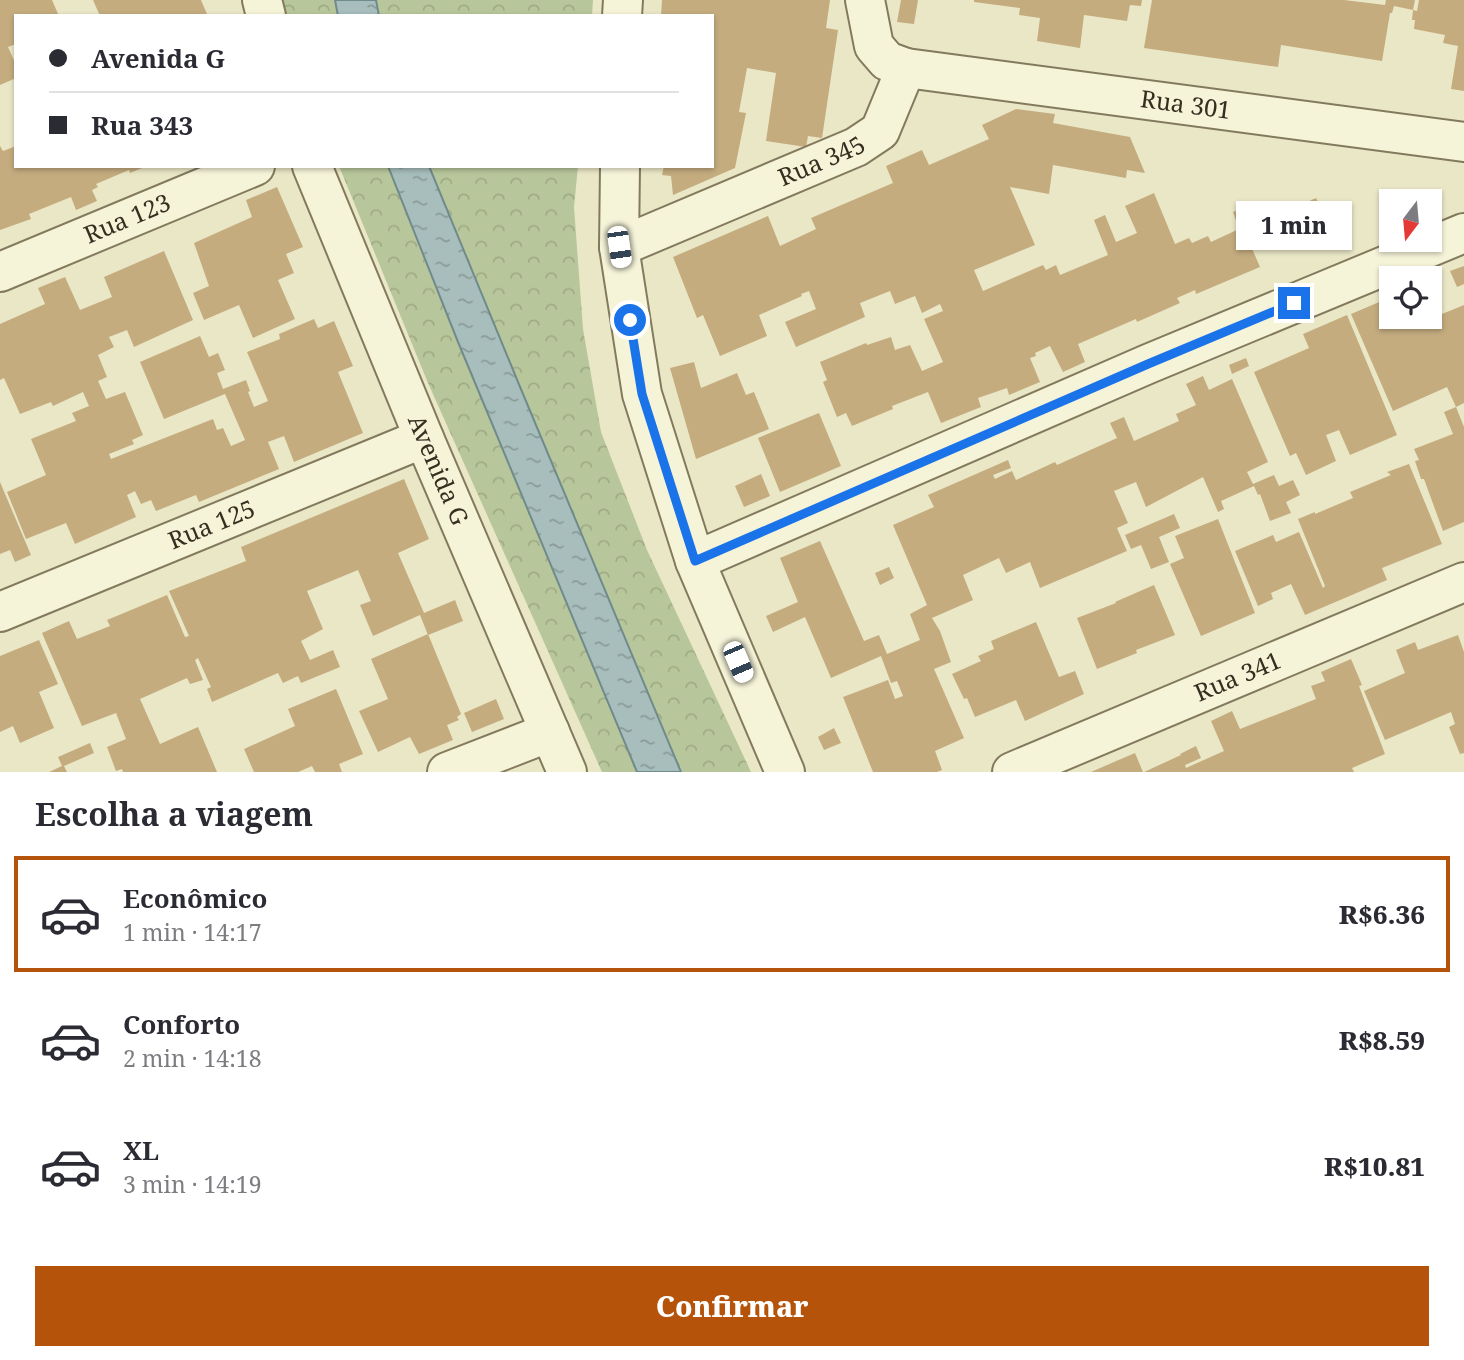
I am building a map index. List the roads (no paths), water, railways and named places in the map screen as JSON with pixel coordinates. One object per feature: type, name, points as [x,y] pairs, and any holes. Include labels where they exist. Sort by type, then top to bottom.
[{"type":"street","points":[[865,0],[874,46],[887,61],[906,68]]},
{"type":"street","name":"Rua 301","points":[[906,68],[1464,142]]},
{"type":"street","name":"Rua 345","points":[[619,247],[856,147],[880,131],[906,68]]},
{"type":"street","name":"Rua 123","points":[[0,272],[251,168]]},
{"type":"street","name":"Avenida G","points":[[313,168],[424,438],[567,772]]},
{"type":"street","points":[[620,168],[619,247],[642,394],[695,561],[785,772]]},
{"type":"street","points":[[695,561],[1148,364],[1464,233]]},
{"type":"street","name":"Rua 125","points":[[0,612],[424,438]]},
{"type":"street","name":"Rua 341","points":[[1012,772],[1464,582]]},
{"type":"street","points":[[447,772],[550,732]]},
{"type":"water","points":[[335,0],[376,0],[379,14],[338,14]]},
{"type":"water","points":[[389,168],[430,168],[681,772],[637,772],[458,342]]}]
